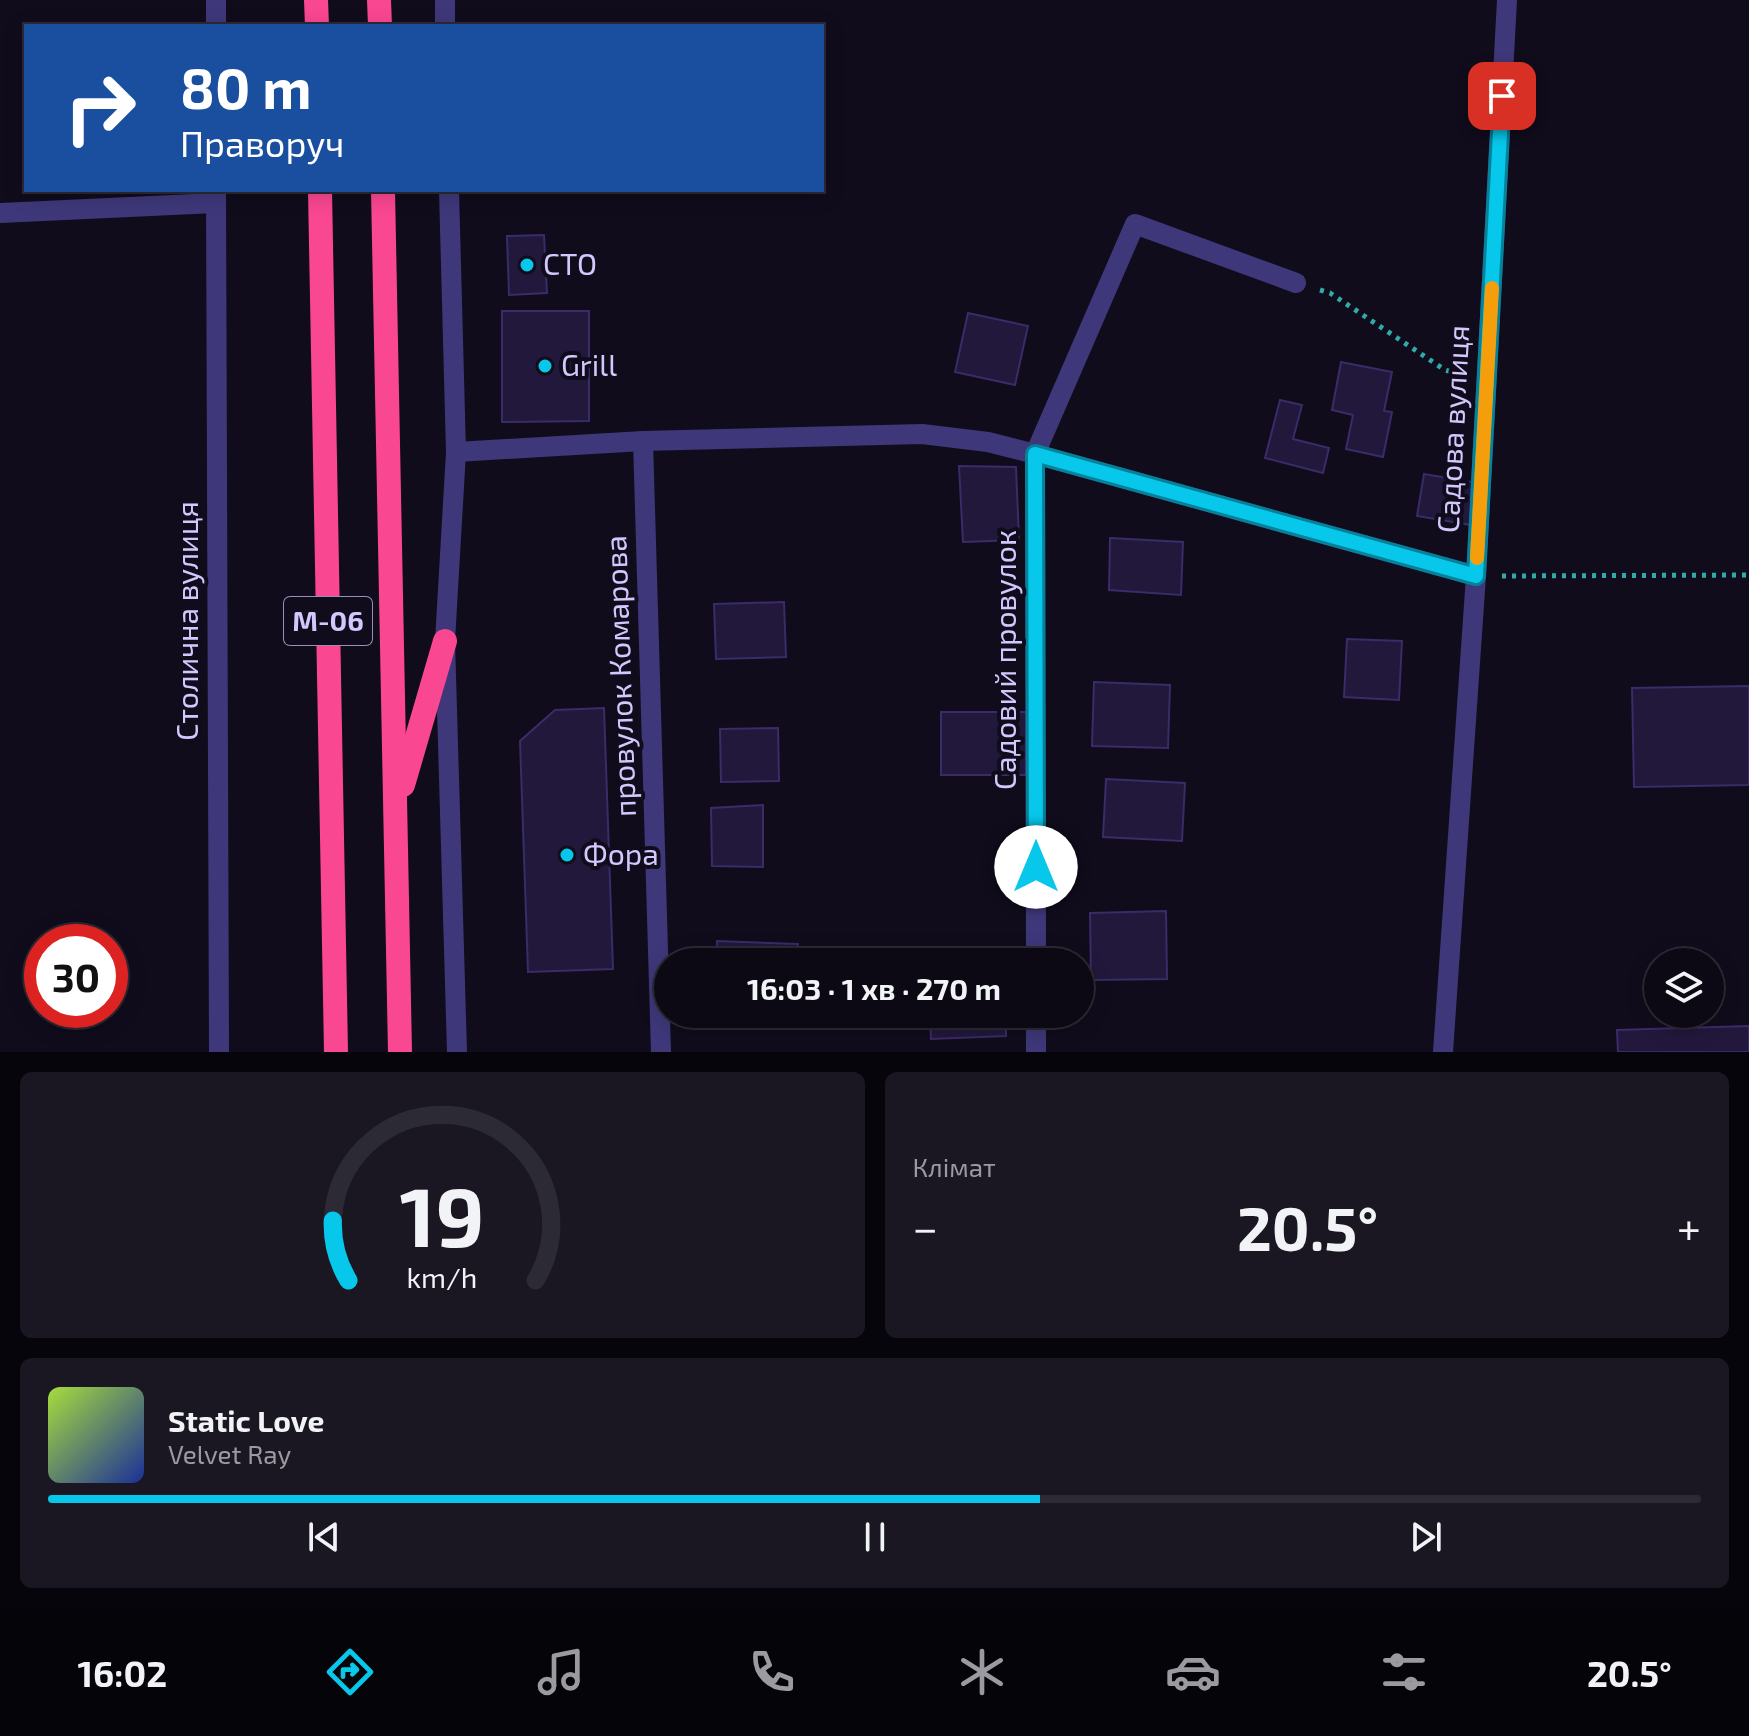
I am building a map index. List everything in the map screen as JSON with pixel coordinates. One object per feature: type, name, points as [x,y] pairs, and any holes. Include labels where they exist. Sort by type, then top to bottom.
[{"type":"highway","points":[[316,0],[317,24]]},
{"type":"highway","points":[[379,0],[380,24]]},
{"type":"highway","name":"М-06","points":[[320,192],[336,1052]]},
{"type":"highway","name":"М-06","points":[[383,192],[400,1052]]},
{"type":"highway","points":[[396,811],[445,641]]},
{"type":"street","points":[[216,0],[216,24]]},
{"type":"street","points":[[445,0],[445,24]]},
{"type":"street","name":"Садова вулиця","points":[[1443,1052],[1476,576],[1507,0]]},
{"type":"street","points":[[449,192],[456,452],[445,641],[457,1052]]},
{"type":"street","points":[[0,213],[216,196]]},
{"type":"street","name":"Столична вулиця","points":[[216,196],[219,1052]]},
{"type":"street","points":[[1035,454],[1135,224],[1296,283]]},
{"type":"street","points":[[456,452],[643,441],[922,434],[988,442],[1476,576]]},
{"type":"street","name":"провулок Комарова","points":[[643,441],[661,1052]]},
{"type":"street","name":"Садовий провулок","points":[[1035,454],[1036,948]]},
{"type":"street","points":[[1036,1028],[1036,1052]]},
{"type":"path","points":[[1296,283],[1330,293],[1445,370],[1487,382]]},
{"type":"path","points":[[1476,576],[1749,575]]},
{"type":"building","name":"СТО","points":[[544,235],[547,293],[509,295],[507,236]]},
{"type":"building","name":"Grill","points":[[502,311],[589,311],[589,421],[502,422]]},
{"type":"building","points":[[968,313],[1028,326],[1015,385],[955,372]]},
{"type":"building","points":[[1341,362],[1392,372],[1384,411],[1392,412],[1383,457],[1346,449],[1353,415],[1332,410]]},
{"type":"building","points":[[1280,400],[1302,405],[1293,439],[1329,448],[1323,473],[1265,458]]},
{"type":"building","points":[[959,466],[1016,467],[1019,540],[963,542]]},
{"type":"building","points":[[1424,474],[1478,483],[1471,525],[1417,516]]},
{"type":"building","points":[[1110,538],[1183,542],[1181,595],[1109,590]]},
{"type":"building","points":[[784,602],[786,657],[716,659],[714,604]]},
{"type":"building","points":[[1347,639],[1402,641],[1399,700],[1344,697]]},
{"type":"building","points":[[1094,682],[1170,685],[1168,748],[1092,746]]},
{"type":"building","points":[[1749,686],[1749,785],[1634,787],[1632,688]]},
{"type":"building","name":"Фора","points":[[604,708],[613,969],[528,972],[520,741],[555,710]]},
{"type":"building","points":[[941,712],[1026,712],[1026,775],[941,775]]},
{"type":"building","points":[[778,728],[779,781],[721,782],[720,729]]},
{"type":"building","points":[[1106,779],[1185,783],[1182,841],[1103,837]]},
{"type":"building","points":[[763,805],[763,867],[712,866],[711,808]]},
{"type":"building","points":[[1166,911],[1167,979],[1094,980],[1090,913]]},
{"type":"building","points":[[717,941],[798,944],[798,948],[717,948]]},
{"type":"building","points":[[1749,1026],[1749,1052],[1618,1052],[1617,1030]]},
{"type":"building","points":[[931,1028],[1006,1028],[1006,1036],[931,1039]]},
{"type":"slow traffic","points":[[1477,558],[1492,288]]},
{"type":"place","name":"СТО","points":[[527,265]]},
{"type":"place","name":"Grill","points":[[545,366]]},
{"type":"place","name":"Фора","points":[[567,855]]},
{"type":"route","points":[[1036,867],[1035,454],[1476,576],[1502,96]]}]
